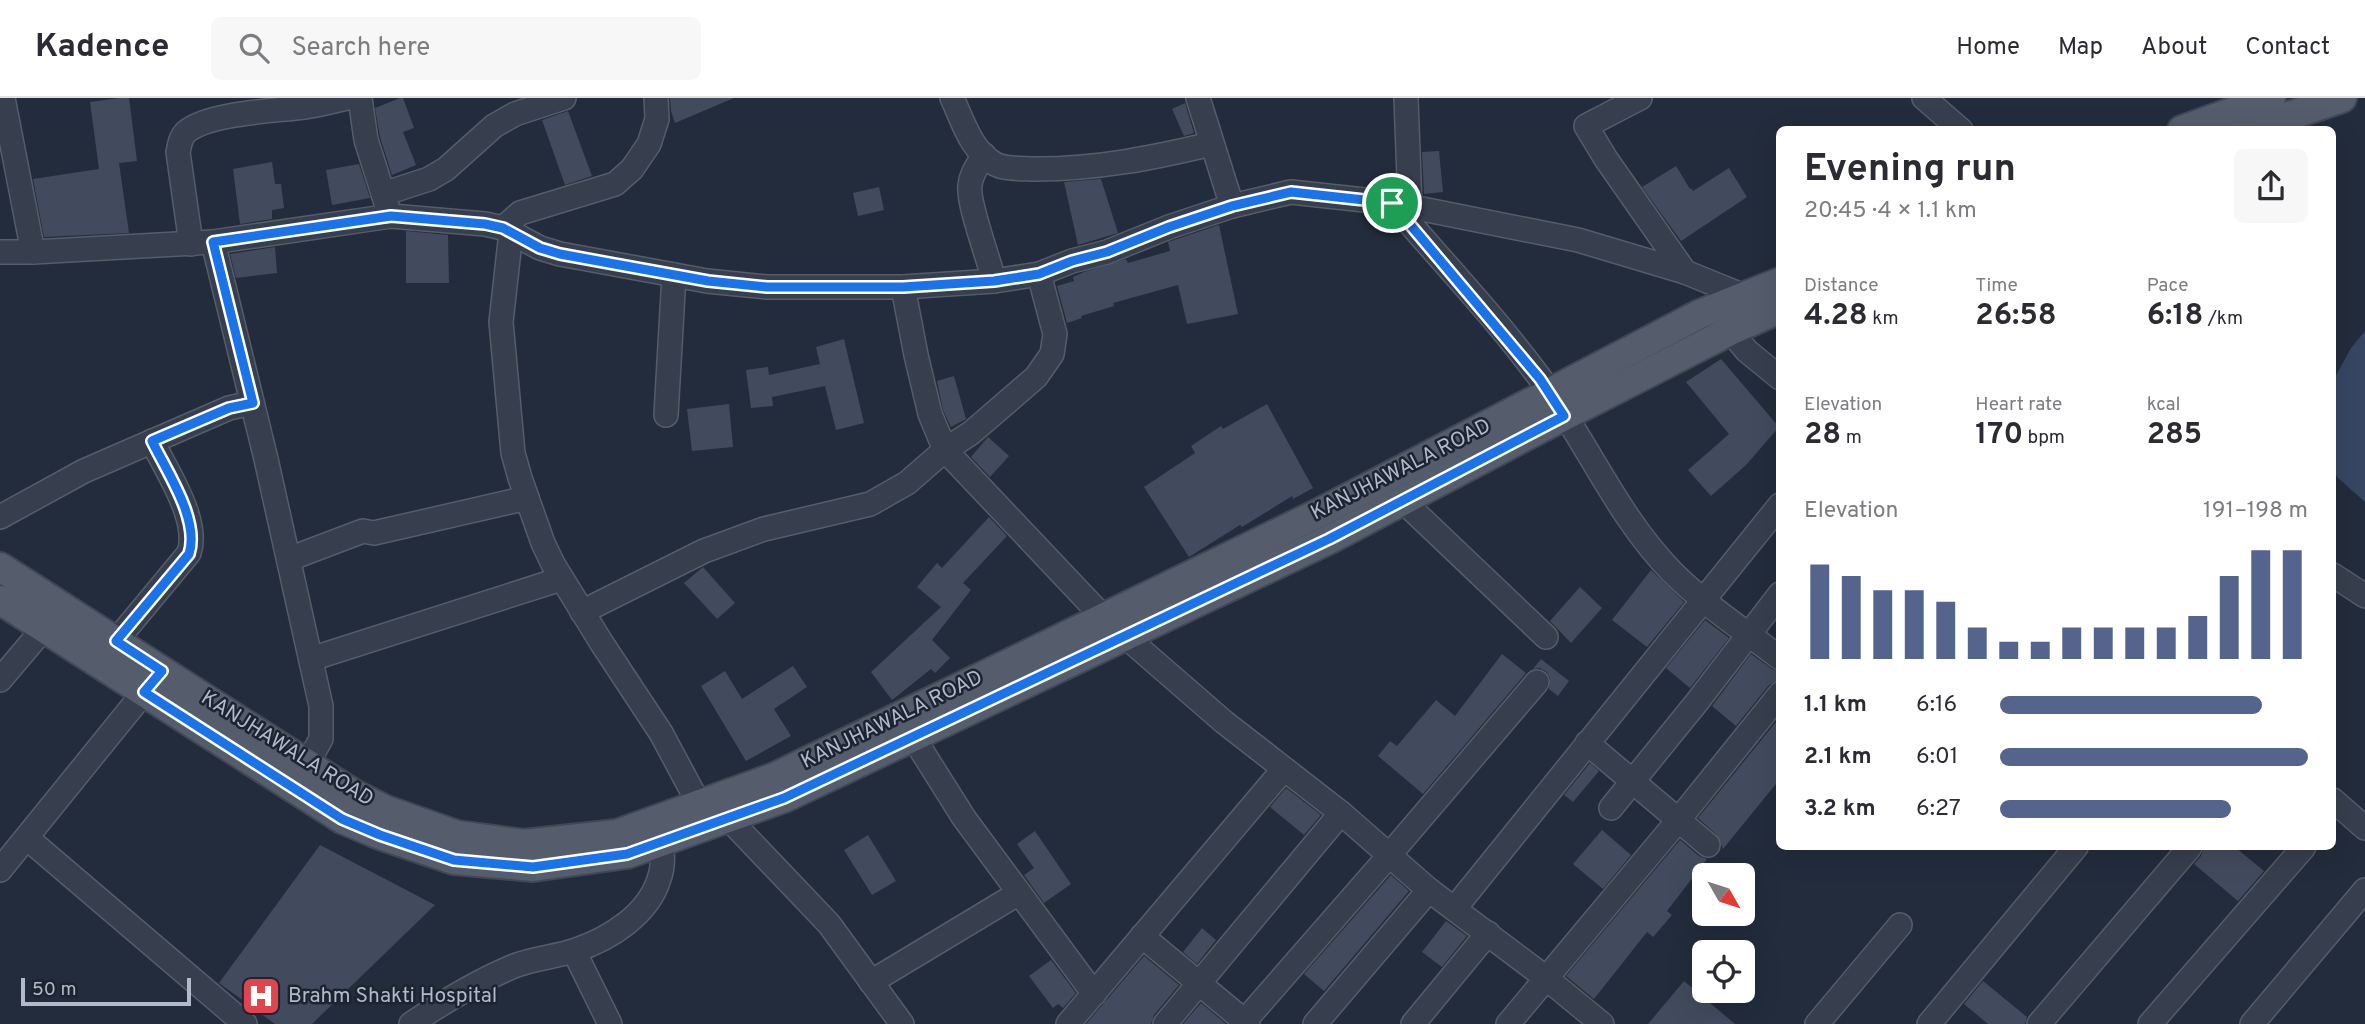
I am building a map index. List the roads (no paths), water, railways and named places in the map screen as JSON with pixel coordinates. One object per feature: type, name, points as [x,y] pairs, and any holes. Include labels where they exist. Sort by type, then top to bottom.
[{"type":"main road","points":[[2193,126],[2271,98]]},
{"type":"main road","points":[[2260,126],[2342,98]]},
{"type":"main road","name":"KANJHAWALA ROAD","points":[[0,567],[354,794],[386,810],[457,835],[524,844],[659,831],[728,818],[784,798],[1329,539],[1403,501],[1700,314],[1776,284]]},
{"type":"main road","name":"KANJHAWALA ROAD","points":[[0,600],[342,819],[380,835],[454,860],[533,867],[627,854],[699,804],[775,777],[1321,512],[1557,404],[1776,311]]},
{"type":"street","points":[[3,98],[33,252]]},
{"type":"street","points":[[307,764],[321,739],[321,706],[253,403],[202,243],[178,152],[180,140],[186,132],[215,119],[306,107],[347,98]]},
{"type":"street","points":[[360,98],[366,140],[391,216]]},
{"type":"street","points":[[383,194],[429,179],[446,169],[494,126],[515,114],[564,98]]},
{"type":"street","points":[[656,98],[657,119],[649,144],[632,170],[615,184],[520,213],[507,230],[501,322],[513,453],[543,543],[561,579],[661,733],[699,804]]},
{"type":"street","points":[[951,98],[971,138],[984,155],[997,165],[1069,169],[1140,161],[1211,144]]},
{"type":"street","points":[[1198,98],[1232,206]]},
{"type":"street","points":[[1406,98],[1401,204],[1557,404],[1630,520],[1652,549],[1671,571],[1703,600],[1776,655]]},
{"type":"street","points":[[1640,98],[1586,126],[1685,272]]},
{"type":"street","points":[[1924,98],[1956,126]]},
{"type":"street","points":[[984,155],[972,175],[969,188],[994,281]]},
{"type":"street","points":[[0,252],[202,243],[391,216],[485,224],[507,230],[540,248],[560,254],[708,281],[767,287],[903,287],[994,281],[1039,274],[1232,206],[1291,192],[1401,204],[1578,240],[1685,272],[1744,296]]},
{"type":"street","points":[[582,612],[704,551],[764,529],[870,503],[907,483],[1036,377],[1052,354],[1055,334],[1039,274]]},
{"type":"street","points":[[666,415],[674,275]]},
{"type":"street","points":[[903,287],[930,414],[945,450],[1102,617],[1224,722],[1341,813],[1430,890],[1602,1024]]},
{"type":"street","points":[[1730,331],[1747,351],[1776,375]]},
{"type":"street","points":[[0,517],[84,471],[229,408],[253,403]]},
{"type":"street","points":[[116,641],[189,554],[193,542],[192,528],[184,506],[152,441]]},
{"type":"street","points":[[289,559],[363,531],[374,533],[527,499]]},
{"type":"street","points":[[1403,501],[1546,636]]},
{"type":"street","points":[[1455,908],[1776,510]]},
{"type":"street","points":[[2336,577],[2365,596]]},
{"type":"street","points":[[311,659],[561,579]]},
{"type":"street","points":[[1611,808],[1776,599]]},
{"type":"street","points":[[0,680],[44,628]]},
{"type":"street","points":[[0,870],[162,671]]},
{"type":"street","points":[[1142,936],[1245,1023],[1537,682]]},
{"type":"street","points":[[1508,1024],[1679,820],[1776,699]]},
{"type":"street","points":[[913,737],[964,818],[1094,995]]},
{"type":"street","points":[[1587,743],[1708,845]]},
{"type":"street","points":[[1068,1024],[1283,769]]},
{"type":"street","points":[[2336,807],[2365,828]]},
{"type":"street","points":[[1165,1024],[1341,813]]},
{"type":"street","points":[[728,818],[829,925],[902,1024]]},
{"type":"street","points":[[411,1024],[514,965],[574,951],[618,930],[636,914],[659,881],[659,831]]},
{"type":"street","points":[[27,838],[245,1024]]},
{"type":"street","points":[[1929,1024],[2074,850]]},
{"type":"street","points":[[2039,1024],[2187,850]]},
{"type":"street","points":[[2150,1024],[2301,850]]},
{"type":"street","points":[[1315,1024],[1430,890]]},
{"type":"street","points":[[2252,1024],[2365,890]]},
{"type":"street","points":[[871,982],[1019,893]]},
{"type":"street","points":[[1818,1024],[1900,925]]},
{"type":"street","points":[[1413,1024],[1488,933]]},
{"type":"street","points":[[574,951],[610,1024]]},
{"type":"water","points":[[2365,331],[2365,502],[2336,474],[2336,376],[2351,348]]},
{"type":"place","name":"Brahm Shakti Hospital","points":[[261,996]]}]
